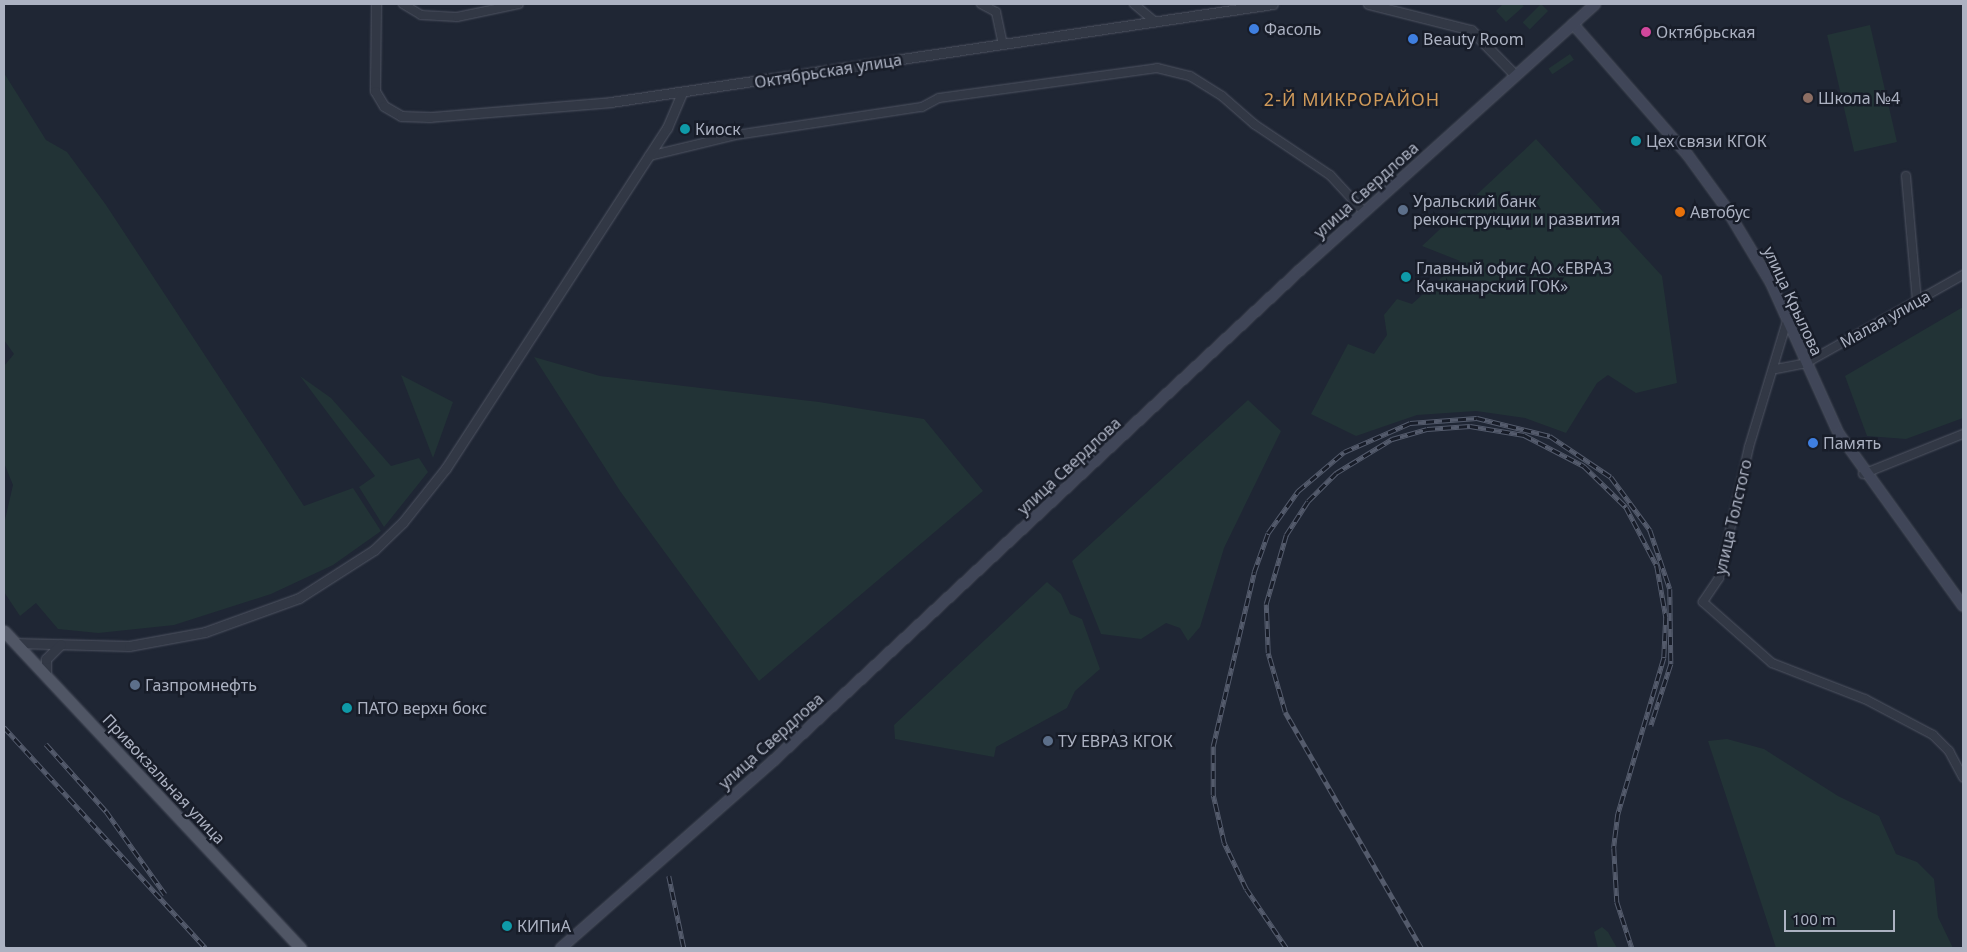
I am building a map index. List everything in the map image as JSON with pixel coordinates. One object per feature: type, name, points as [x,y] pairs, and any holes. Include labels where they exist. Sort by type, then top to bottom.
[{"type":"main road","name":"улица Свердлова","points":[[561,948],[773,761],[1364,212],[1595,4]]},
{"type":"main road","name":"улица Крылова","points":[[1573,24],[1687,154],[1724,205],[1759,261],[1806,363],[1863,474],[1963,606]]},
{"type":"main road","name":"Привокзальная улица","points":[[4,631],[301,948]]},
{"type":"street","name":"Октябрьская улица","points":[[376,4],[373,80],[384,106],[401,116],[430,117],[682,92],[1154,22],[1229,7],[1273,4]]},
{"type":"street","points":[[402,4],[421,15],[457,17],[519,4]]},
{"type":"street","points":[[981,4],[996,12],[1003,44]]},
{"type":"street","points":[[1134,4],[1154,22]]},
{"type":"street","points":[[1368,4],[1471,30],[1515,75]]},
{"type":"street","points":[[649,156],[736,135],[922,107],[947,97],[1157,68],[1190,76],[1222,96],[1254,124],[1330,175],[1364,212]]},
{"type":"street","points":[[15,643],[129,646],[205,632],[299,598],[374,550],[403,522],[446,468],[667,128],[682,92]]},
{"type":"street","points":[[1906,176],[1917,301]]},
{"type":"street","name":"Малая улица","points":[[1776,369],[1806,363],[1963,275]]},
{"type":"street","name":"улица Толстого","points":[[1787,321],[1776,369],[1749,447],[1719,578],[1703,602],[1772,663],[1865,699],[1933,735],[1949,751],[1963,777]]},
{"type":"street","points":[[1863,474],[1962,437]]},
{"type":"street","points":[[46,677],[46,659],[62,644]]},
{"type":"shaded area","points":[[1503,4],[1521,4],[1524,6],[1506,22],[1496,11]]},
{"type":"shaded area","points":[[1541,4],[1548,11],[1530,29],[1523,22]]},
{"type":"shaded area","points":[[1870,25],[1897,142],[1854,152],[1827,35]]},
{"type":"shaded area","points":[[1570,54],[1574,60],[1552,74],[1548,69]]},
{"type":"shaded area","points":[[4,73],[46,140],[67,152],[106,205],[304,506],[353,488],[381,531],[333,565],[271,594],[174,625],[98,633],[58,629],[36,603],[20,616],[4,592],[4,524],[13,485],[4,463],[4,366],[14,354],[4,340]]},
{"type":"shaded area","points":[[1536,139],[1662,276],[1677,383],[1636,393],[1608,375],[1597,383],[1566,433],[1525,418],[1476,411],[1417,415],[1356,436],[1311,414],[1348,344],[1374,354],[1387,335],[1384,315],[1397,299],[1412,304],[1460,261],[1422,246]]},
{"type":"shaded area","points":[[1963,307],[1963,418],[1906,439],[1867,436],[1845,376]]},
{"type":"shaded area","points":[[534,357],[600,376],[819,402],[924,419],[983,491],[759,681],[620,491]]},
{"type":"shaded area","points":[[401,375],[453,402],[433,458]]},
{"type":"shaded area","points":[[300,376],[331,398],[391,466],[419,458],[428,472],[384,527],[359,487],[375,476]]},
{"type":"shaded area","points":[[1248,400],[1281,431],[1224,548],[1200,627],[1188,641],[1180,628],[1166,623],[1141,639],[1101,634],[1072,561]]},
{"type":"shaded area","points":[[1047,582],[1061,594],[1070,614],[1082,619],[1100,669],[1075,691],[1067,708],[996,747],[994,757],[895,739],[894,725]]},
{"type":"shaded area","points":[[1727,739],[1764,749],[1838,796],[1879,816],[1896,854],[1917,862],[1934,879],[1938,917],[1953,948],[1776,948],[1708,741]]},
{"type":"shaded area","points":[[1602,927],[1608,932],[1617,948],[1598,948],[1594,932]]},
{"type":"railway","points":[[1286,948],[1246,889],[1224,843],[1213,795],[1213,746],[1254,572],[1268,533],[1298,491],[1344,452],[1410,423],[1477,418],[1550,436],[1611,477],[1650,530],[1670,589],[1671,664],[1651,726]]},
{"type":"railway","points":[[1421,948],[1285,712],[1268,653],[1266,604],[1286,535],[1308,501],[1336,473],[1392,439],[1427,429],[1470,426],[1524,435],[1584,466],[1626,507],[1657,566],[1666,617],[1664,658],[1618,814],[1614,848],[1617,902],[1632,948]]},
{"type":"railway","points":[[4,727],[206,948]]},
{"type":"railway","points":[[46,744],[106,811],[165,894]]},
{"type":"railway","points":[[669,876],[684,948]]},
{"type":"place","name":"Фасоль","points":[[1254,29]]},
{"type":"place","name":"Октябрьская","points":[[1646,32]]},
{"type":"place","name":"Beauty Room","points":[[1413,39]]},
{"type":"place","name":"Школа №4","points":[[1808,98]]},
{"type":"place","name":"Киоск","points":[[685,129]]},
{"type":"place","name":"Цех связи КГОК","points":[[1636,141]]},
{"type":"place","name":"Уральский банк реконструкции и развития","points":[[1403,210]]},
{"type":"place","name":"Автобус","points":[[1680,212]]},
{"type":"place","name":"Главный офис АО «ЕВРАЗ Качканарский ГОК»","points":[[1406,277]]},
{"type":"place","name":"Память","points":[[1813,443]]},
{"type":"place","name":"Газпромнефть","points":[[135,685]]},
{"type":"place","name":"ПАТО верхн бокс","points":[[347,708]]},
{"type":"place","name":"ТУ ЕВРАЗ КГОК","points":[[1048,741]]},
{"type":"place","name":"КИПиА","points":[[507,926]]},
{"type":"district","name":"2-Й МИКРОРАЙОН","points":[[1352,99]]}]
